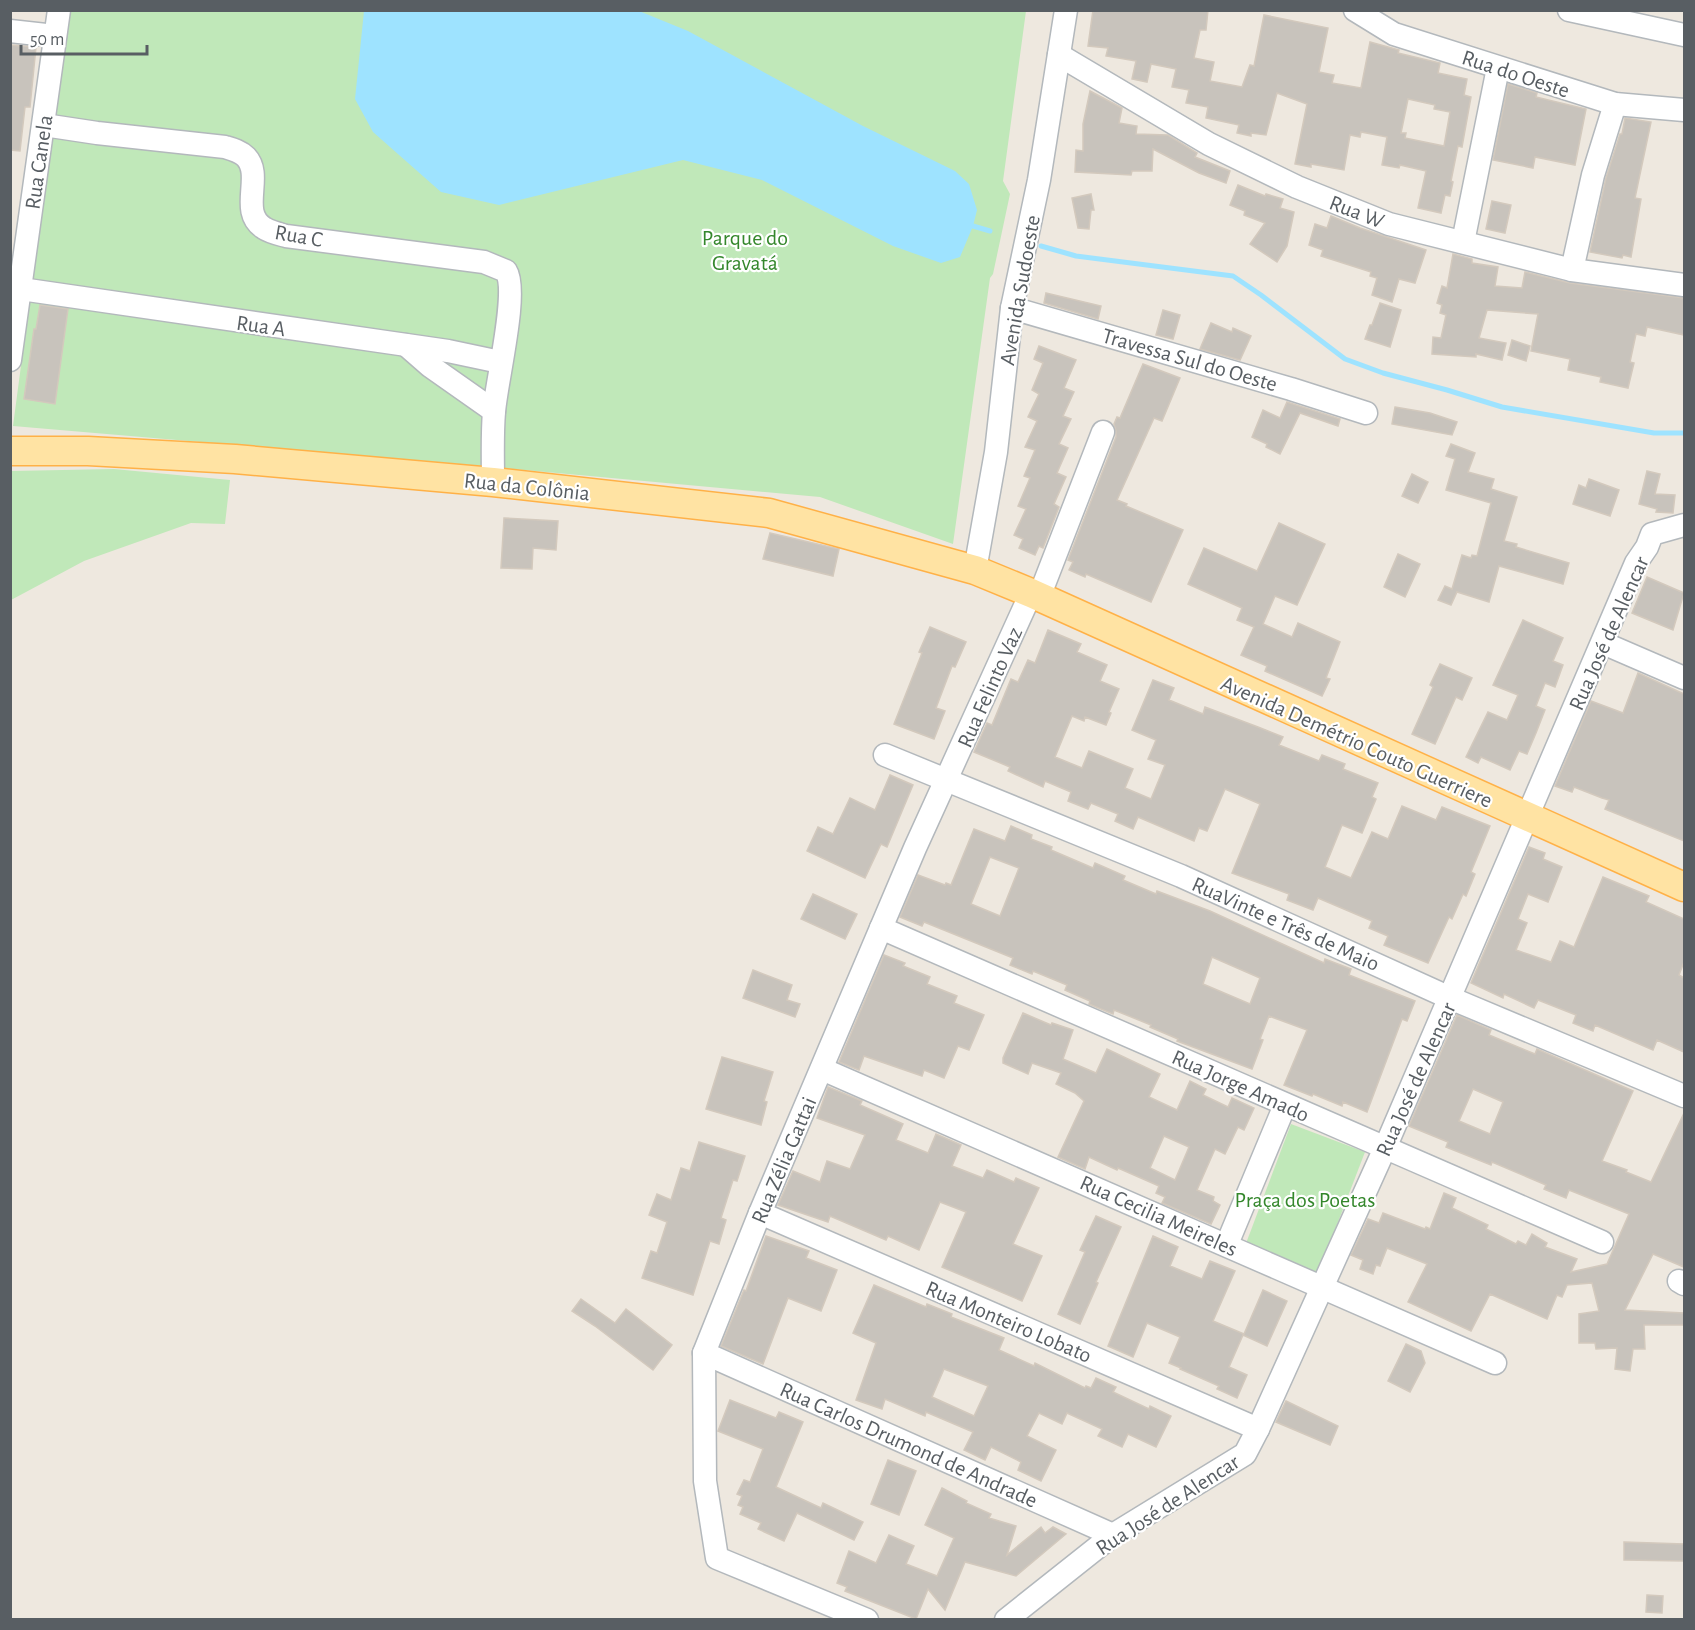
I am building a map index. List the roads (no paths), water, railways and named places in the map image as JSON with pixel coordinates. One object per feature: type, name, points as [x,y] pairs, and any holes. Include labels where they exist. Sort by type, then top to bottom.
[{"type":"main road","name":"Rua da Colônia","points":[[10,451],[88,451],[235,459],[493,482],[769,513],[975,570],[1035,595]]},
{"type":"main road","name":"Avenida Demétrio Couto Guerriere","points":[[1035,595],[1684,887]]},
{"type":"street","name":"Rua Canela","points":[[10,360],[59,10]]},
{"type":"street","name":"Avenida Sudoeste","points":[[975,570],[996,452],[1012,308],[1039,180],[1066,10]]},
{"type":"street","name":"Rua do Oeste","points":[[1354,10],[1394,34],[1615,104],[1684,110]]},
{"type":"street","points":[[1569,10],[1684,35]]},
{"type":"street","points":[[10,32],[55,36]]},
{"type":"street","name":"Rua W","points":[[1059,55],[1209,144],[1297,187],[1389,224],[1572,270],[1684,285]]},
{"type":"street","points":[[1463,242],[1498,68]]},
{"type":"street","points":[[1572,270],[1593,175],[1615,104]]},
{"type":"street","name":"Rua C","points":[[44,124],[97,133],[237,150],[249,161],[252,174],[251,197],[254,216],[266,230],[286,236],[484,262],[506,271],[510,282],[509,303],[500,362]]},
{"type":"street","name":"Rua A","points":[[21,289],[406,345],[477,356],[500,362]]},
{"type":"street","name":"Travessa Sul do Oeste","points":[[1012,308],[1366,413]]},
{"type":"street","points":[[406,345],[430,366],[494,411]]},
{"type":"street","points":[[493,482],[494,411],[500,362]]},
{"type":"street","name":"Rua Felinto Vaz","points":[[948,780],[1035,595],[1103,432]]},
{"type":"street","name":"Rua José de Alencar","points":[[1006,1620],[1113,1536],[1245,1454],[1385,1148],[1636,563],[1647,547],[1652,534],[1684,525]]},
{"type":"street","points":[[1603,643],[1684,678]]},
{"type":"street","name":"RuaVinte e Três de Maio","points":[[885,755],[1181,876],[1450,998],[1684,1096]]},
{"type":"street","name":"Rua Zélia Gattai","points":[[867,1620],[717,1558],[705,1481],[705,1353],[760,1214],[881,928],[915,848],[948,780]]},
{"type":"street","name":"Rua Jorge Amado","points":[[881,928],[1602,1242]]},
{"type":"street","name":"Rua Cecilia Meireles","points":[[822,1069],[1495,1363]]},
{"type":"street","points":[[1227,1245],[1286,1105]]},
{"type":"street","name":"Rua Monteiro Lobato","points":[[760,1214],[1258,1429]]},
{"type":"street","name":"Rua Carlos Drumond de Andrade","points":[[705,1353],[1113,1536]]},
{"type":"water","points":[[364,11],[639,11],[688,31],[863,126],[955,171],[969,184],[977,210],[973,226],[960,257],[941,263],[893,246],[762,180],[683,160],[499,205],[441,192],[373,132],[355,99]]},
{"type":"waterway","points":[[973,226],[990,231]]},
{"type":"waterway","points":[[1041,246],[1076,256],[1233,276],[1345,359],[1383,373],[1502,407],[1654,433],[1684,433]]},
{"type":"park label","name":"Parque do Gravatá","points":[[745,250]]},
{"type":"park label","name":"Praça dos Poetas","points":[[1305,1199]]}]
